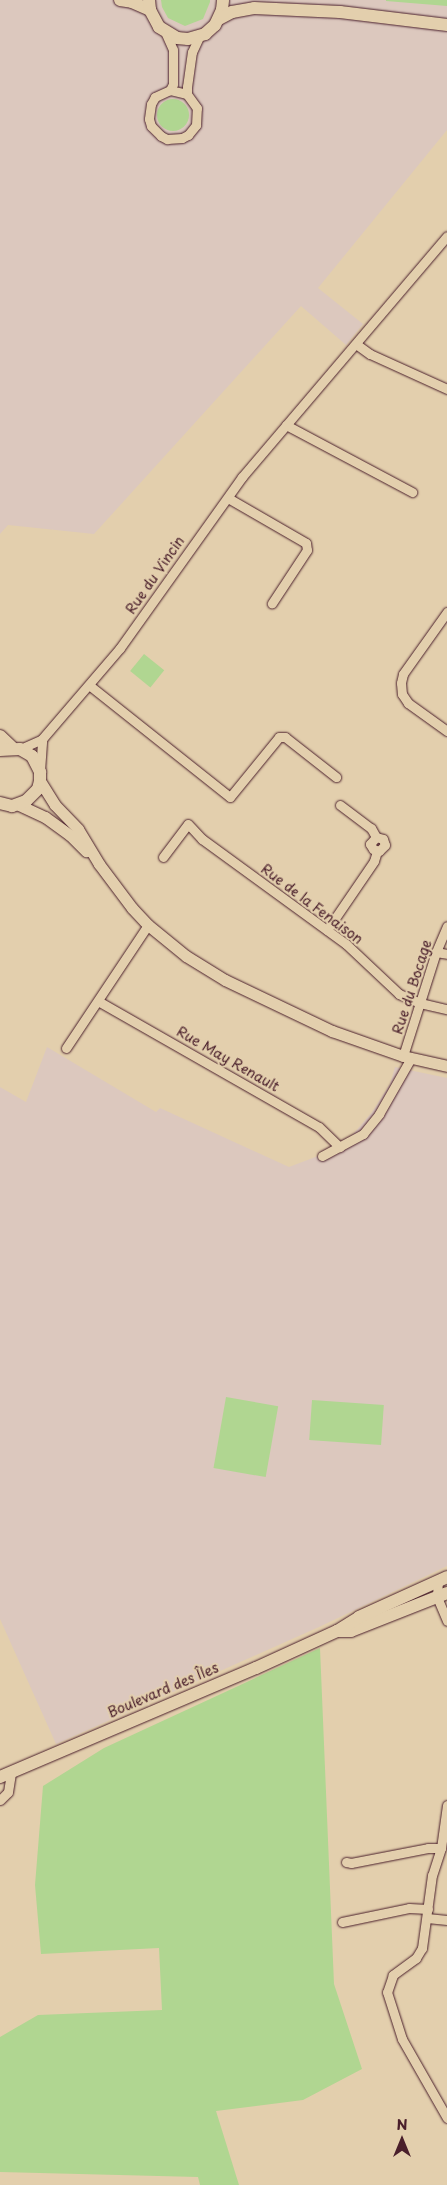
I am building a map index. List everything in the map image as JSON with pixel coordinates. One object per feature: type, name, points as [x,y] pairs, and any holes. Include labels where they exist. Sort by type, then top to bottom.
[{"type":"main road","points":[[120,0],[150,5],[159,27],[166,34],[177,38],[199,37],[211,30],[219,19],[223,0]]},
{"type":"main road","points":[[253,0],[447,16]]},
{"type":"main road","points":[[219,19],[232,12],[254,8],[340,12],[447,25]]},
{"type":"main road","points":[[0,736],[11,749],[32,756],[40,776],[33,796],[6,806]]},
{"type":"main road","name":"Boulevard des Îles","points":[[5,1775],[337,1630],[359,1616],[442,1579]]},
{"type":"main road","name":"Boulevard des Îles","points":[[337,1630],[351,1631],[442,1595]]},
{"type":"street","points":[[166,34],[173,50],[173,84],[170,90]]},
{"type":"street","points":[[187,94],[192,52],[199,37]]},
{"type":"street","points":[[170,90],[187,94],[198,108],[196,125],[182,138],[167,139],[156,133],[152,126],[149,111],[155,97],[170,90]]},
{"type":"street","name":"Rue du Vincin","points":[[11,749],[42,739],[89,685],[134,632],[242,477],[447,236]]},
{"type":"street","points":[[356,344],[370,354],[447,389]]},
{"type":"street","points":[[286,424],[412,492]]},
{"type":"street","points":[[228,498],[306,542],[307,550],[272,603]]},
{"type":"street","points":[[447,612],[404,674],[401,684],[402,694],[408,703],[447,731]]},
{"type":"street","points":[[89,685],[230,797],[279,736],[285,737],[336,777]]},
{"type":"street","points":[[42,739],[40,776],[55,805],[78,829],[99,864]]},
{"type":"street","points":[[327,930],[374,861],[377,851],[370,844],[376,836],[371,828],[340,804]]},
{"type":"street","points":[[6,806],[45,817],[70,835],[99,864],[148,925],[186,956],[226,980],[332,1031],[407,1057],[447,1066]]},
{"type":"street","name":"Rue de la Fenaison","points":[[163,857],[190,821],[202,839],[346,944],[398,994],[420,1003],[447,1009]]},
{"type":"street","points":[[66,1048],[148,925]]},
{"type":"street","name":"Rue du Bocage","points":[[322,1156],[362,1134],[379,1114],[407,1057],[420,1003],[436,952],[447,926]]},
{"type":"street","points":[[436,952],[447,954]]},
{"type":"street","name":"Rue May Renault","points":[[98,1001],[319,1128],[340,1147]]},
{"type":"street","points":[[442,1579],[442,1595],[447,1621]]},
{"type":"street","points":[[0,1800],[8,1792],[5,1775]]},
{"type":"street","points":[[447,1805],[441,1848],[442,1861],[432,1875],[420,1952],[393,1975],[387,1995],[402,2039],[447,2118]]},
{"type":"street","points":[[346,1862],[351,1863],[428,1848],[441,1848]]},
{"type":"street","points":[[342,1922],[409,1908],[447,1920]]},
{"type":"shaded area","points":[[0,0],[447,0],[447,130],[318,288],[363,324],[346,345],[301,306],[94,534],[8,525],[0,534]]},
{"type":"shaded area","points":[[47,1047],[156,1112],[160,1108],[289,1167],[318,1156],[349,1139],[372,1112],[390,1084],[395,1067],[447,1078],[447,1566],[319,1627],[56,1744],[0,1619],[0,1087],[26,1102]]},
{"type":"green space","points":[[161,0],[210,0],[210,2],[203,19],[185,26],[168,18],[162,7]]},
{"type":"green space","points":[[447,0],[447,6],[386,1]]},
{"type":"green space","points":[[173,99],[179,100],[184,104],[188,109],[188,121],[184,126],[179,130],[173,131],[167,130],[162,126],[158,121],[157,115],[158,109],[162,104],[167,100]]},
{"type":"green space","points":[[144,654],[164,670],[150,687],[130,671]]},
{"type":"green space","points":[[226,1397],[278,1406],[266,1477],[213,1468]]},
{"type":"green space","points":[[312,1400],[384,1405],[381,1445],[309,1440]]},
{"type":"green space","points":[[320,1648],[334,1984],[362,2069],[303,2100],[216,2111],[239,2185],[200,2185],[198,2177],[0,2172],[0,2037],[38,2015],[162,2010],[159,1948],[41,1954],[35,1885],[43,1786],[104,1748]]}]
